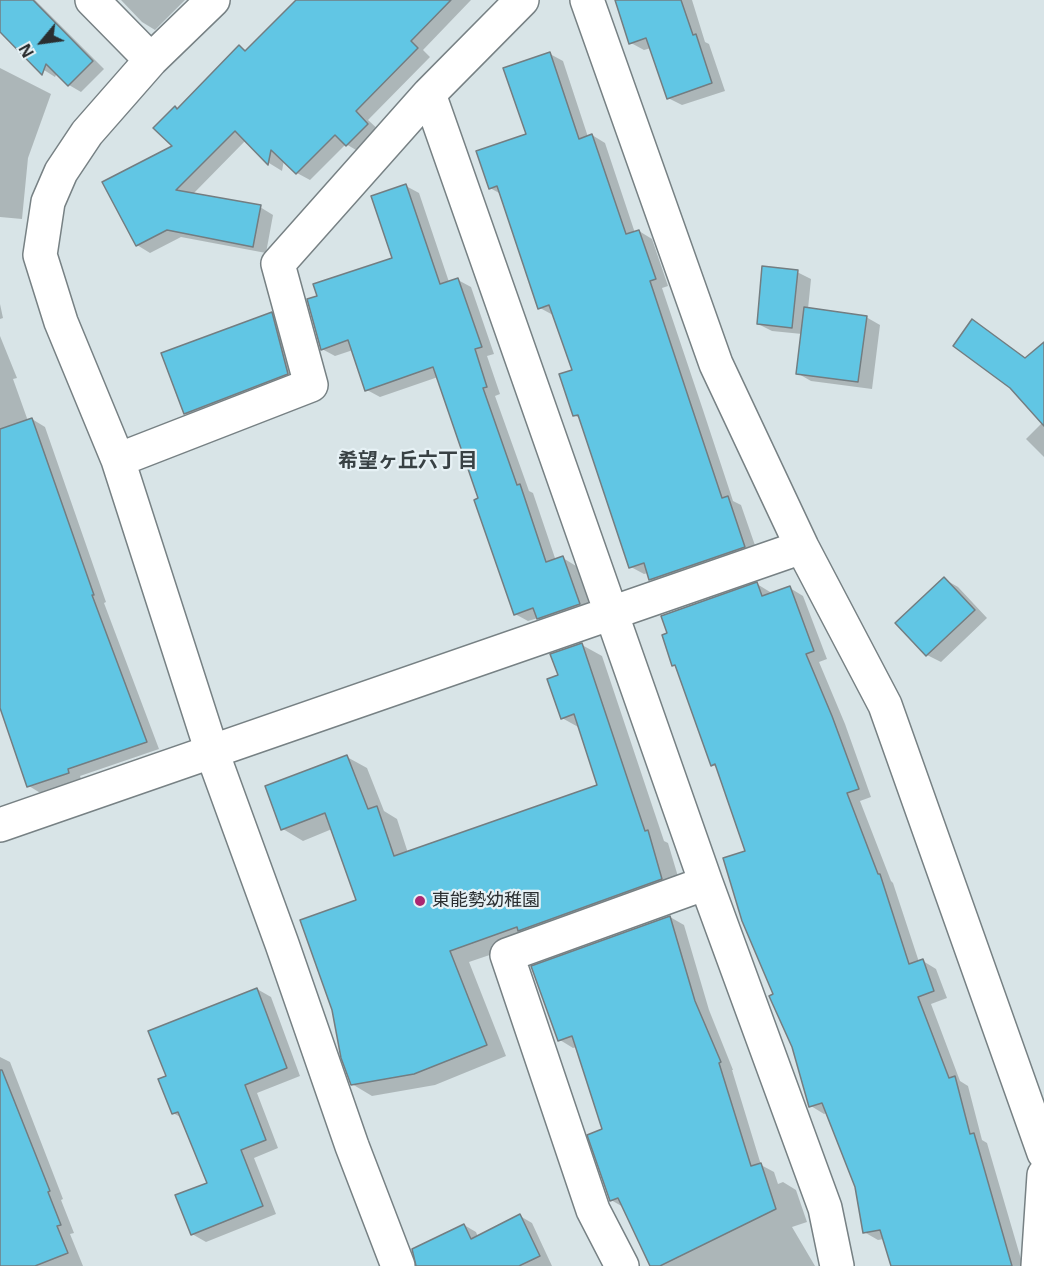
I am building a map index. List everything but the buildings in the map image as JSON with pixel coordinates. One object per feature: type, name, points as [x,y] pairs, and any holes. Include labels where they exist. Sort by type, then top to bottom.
[{"type":"street","points":[[92,0],[151,60]]},
{"type":"street","points":[[213,0],[151,60],[87,133],[61,172],[48,202],[40,255],[61,322],[118,460],[212,752],[352,1146],[398,1266]]},
{"type":"street","points":[[118,460],[311,385],[278,264],[429,94],[522,0]]},
{"type":"street","points":[[587,0],[716,364],[802,547],[885,705],[1044,1153]]},
{"type":"street","points":[[429,94],[706,884],[825,1208],[837,1266]]},
{"type":"street","points":[[1,822],[212,752],[802,547]]},
{"type":"street","points":[[622,1266],[593,1210],[507,955],[706,884]]},
{"type":"street","points":[[1038,1266],[1044,1175]]},
{"type":"place","name":"東能勢幼稚園","points":[[420,901]]},
{"type":"district","name":"希望ヶ丘六丁目","points":[[408,461]]}]
